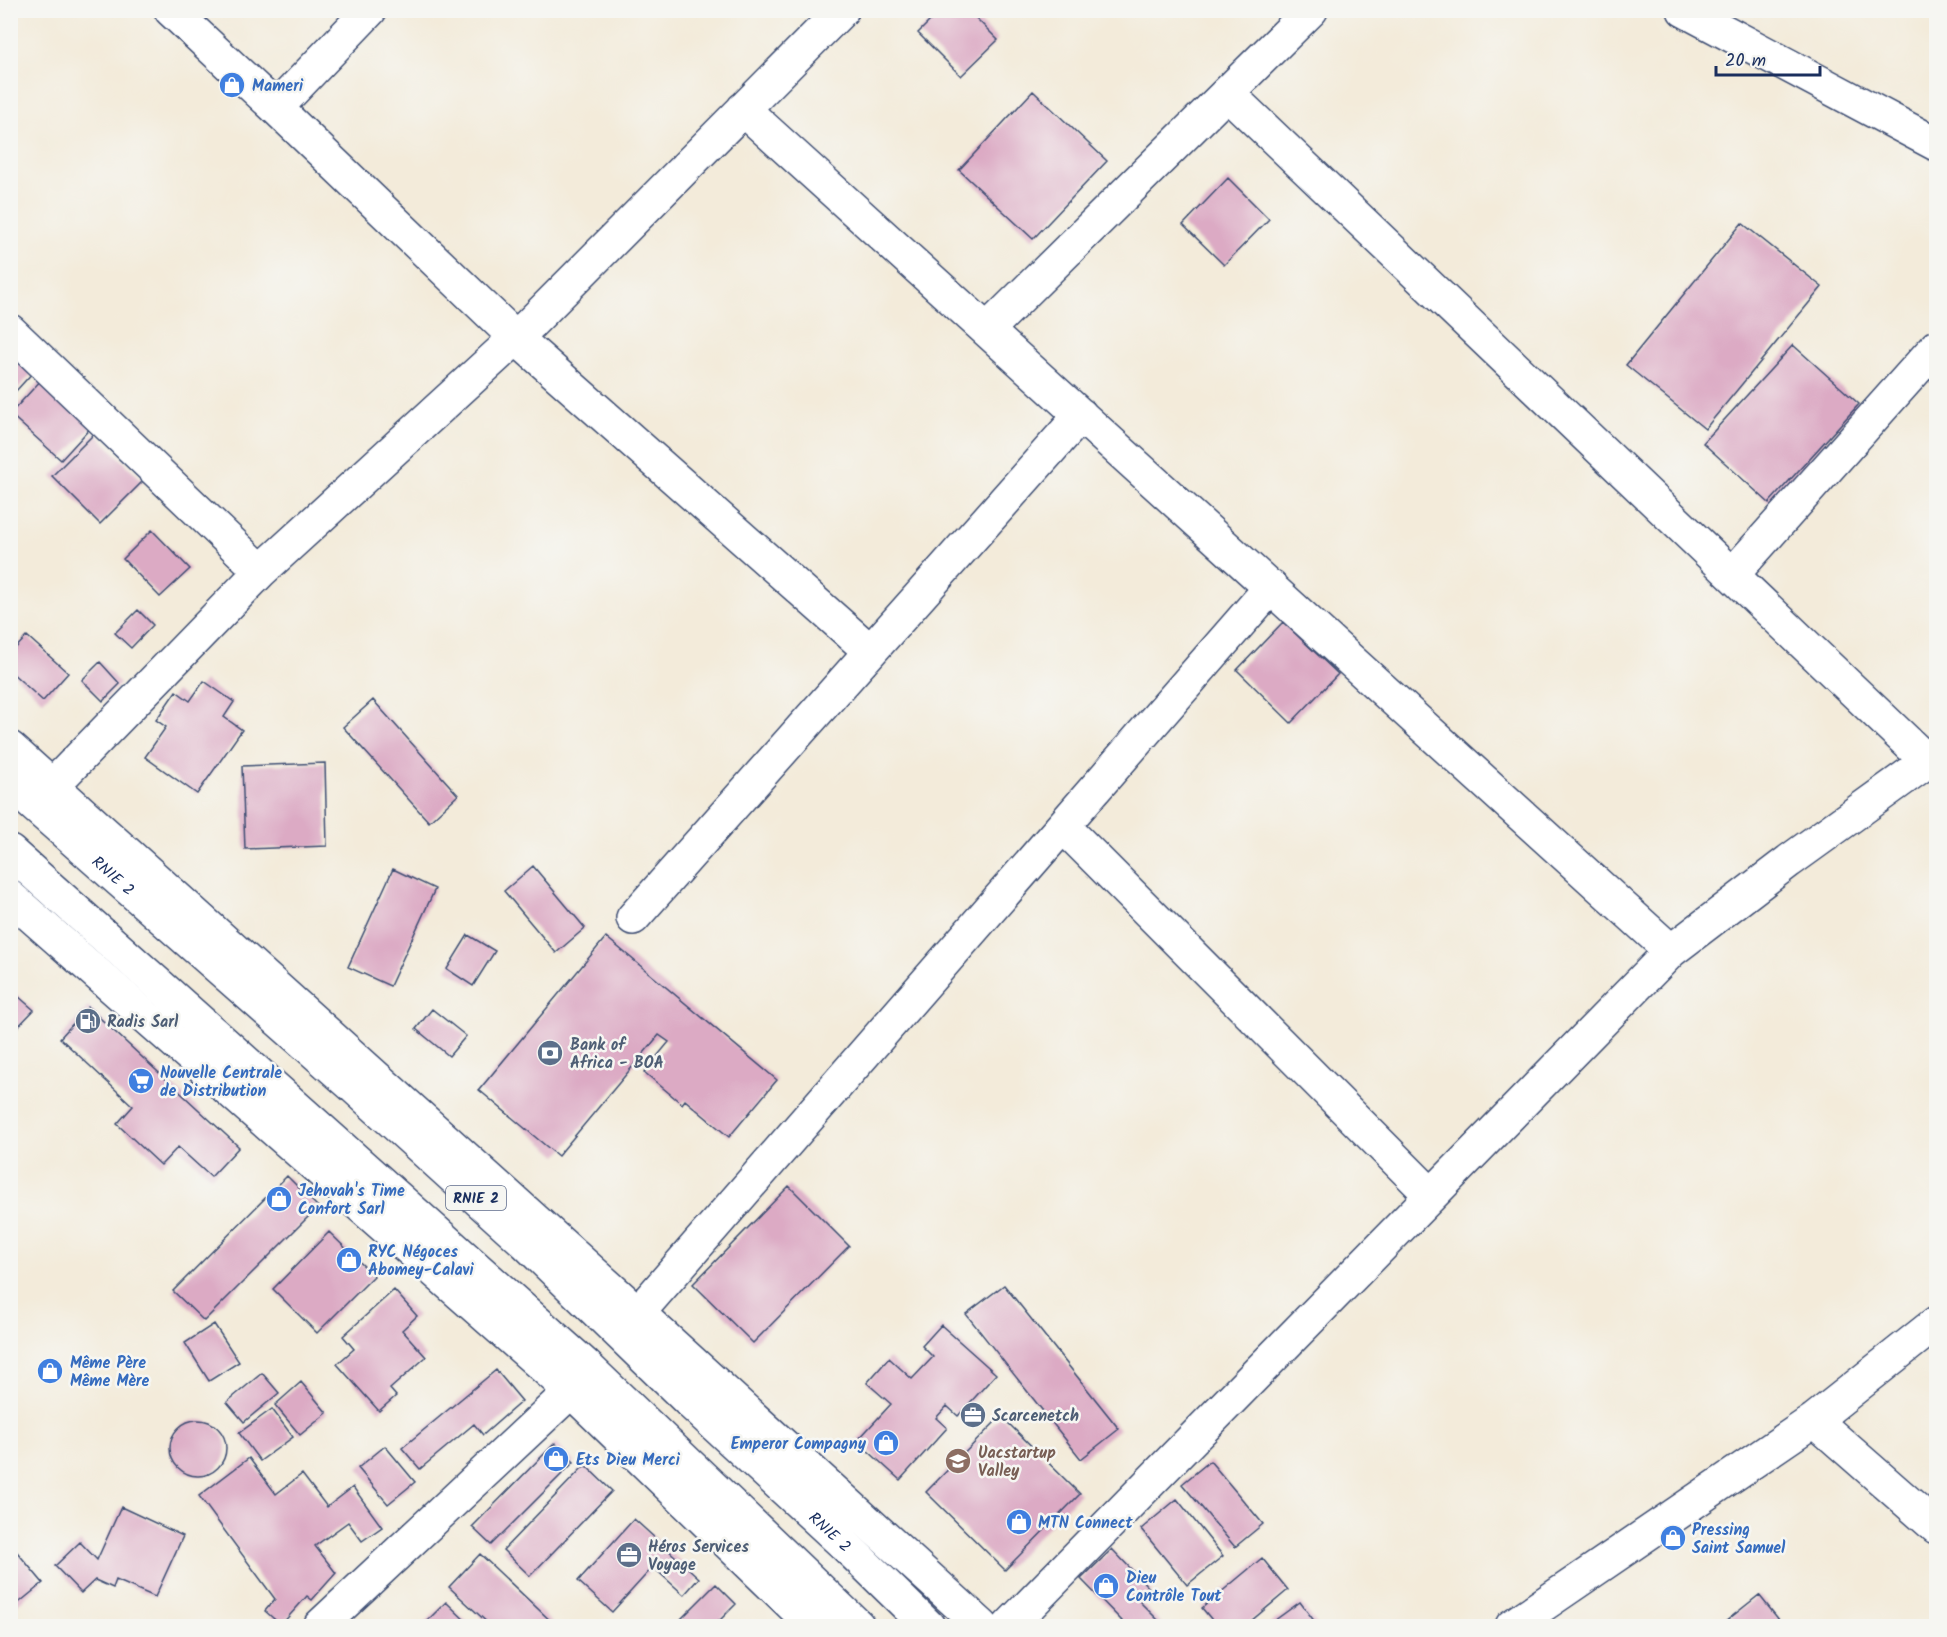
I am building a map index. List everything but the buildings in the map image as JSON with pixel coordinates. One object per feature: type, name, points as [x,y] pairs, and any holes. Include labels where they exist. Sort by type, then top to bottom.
[{"type":"main road","points":[[171,10],[516,338],[870,651]]},
{"type":"main road","points":[[276,108],[370,10]]},
{"type":"main road","points":[[52,786],[261,571],[516,338],[842,10]]},
{"type":"main road","points":[[987,330],[1311,10]]},
{"type":"main road","points":[[1684,10],[1936,144]]},
{"type":"main road","points":[[1009,1626],[1671,951],[1789,861],[1932,759],[1732,574],[1227,93]]},
{"type":"main road","points":[[742,109],[1671,951]]},
{"type":"main road","points":[[10,331],[261,571]]},
{"type":"main road","points":[[1732,574],[1936,346]]},
{"type":"main road","points":[[633,918],[1081,415]]},
{"type":"main road","points":[[638,1313],[1271,587]]},
{"type":"main road","points":[[10,748],[982,1626]]},
{"type":"main road","name":"RNIE 2","points":[[10,784],[352,1085],[526,1243],[928,1626]]},
{"type":"main road","points":[[1063,826],[1431,1195]]},
{"type":"main road","name":"RNIE 2","points":[[10,852],[585,1365],[858,1626]]},
{"type":"main road","points":[[10,897],[571,1391],[814,1626]]},
{"type":"main road","points":[[1512,1626],[1814,1420],[1936,1323]]},
{"type":"main road","points":[[337,1621],[571,1391]]},
{"type":"main road","points":[[1814,1420],[1936,1527]]},
{"type":"place","name":"Mameri","points":[[232,85]]},
{"type":"place","name":"Radis Sarl","points":[[88,1021]]},
{"type":"place","name":"Bank of Africa - BOA","points":[[550,1053]]},
{"type":"place","name":"Nouvelle Centrale de Distribution","points":[[141,1081]]},
{"type":"place","name":"Jehovah's Time Confort Sarl","points":[[279,1199]]},
{"type":"place","name":"RYC Négoces Abomey-Calavi","points":[[349,1260]]},
{"type":"place","name":"Même Père Même Mère","points":[[50,1371]]},
{"type":"place","name":"Scarcenetch","points":[[973,1415]]},
{"type":"place","name":"Emperor Compagny","points":[[886,1443]]},
{"type":"place","name":"Ets Dieu Merci","points":[[556,1459]]},
{"type":"place","name":"Uacstartup Valley","points":[[958,1461]]},
{"type":"place","name":"MTN Connect","points":[[1019,1522]]},
{"type":"place","name":"Pressing Saint Samuel","points":[[1673,1538]]},
{"type":"place","name":"Héros Services Voyage","points":[[629,1555]]},
{"type":"place","name":"Dieu Contrôle Tout","points":[[1106,1586]]}]
